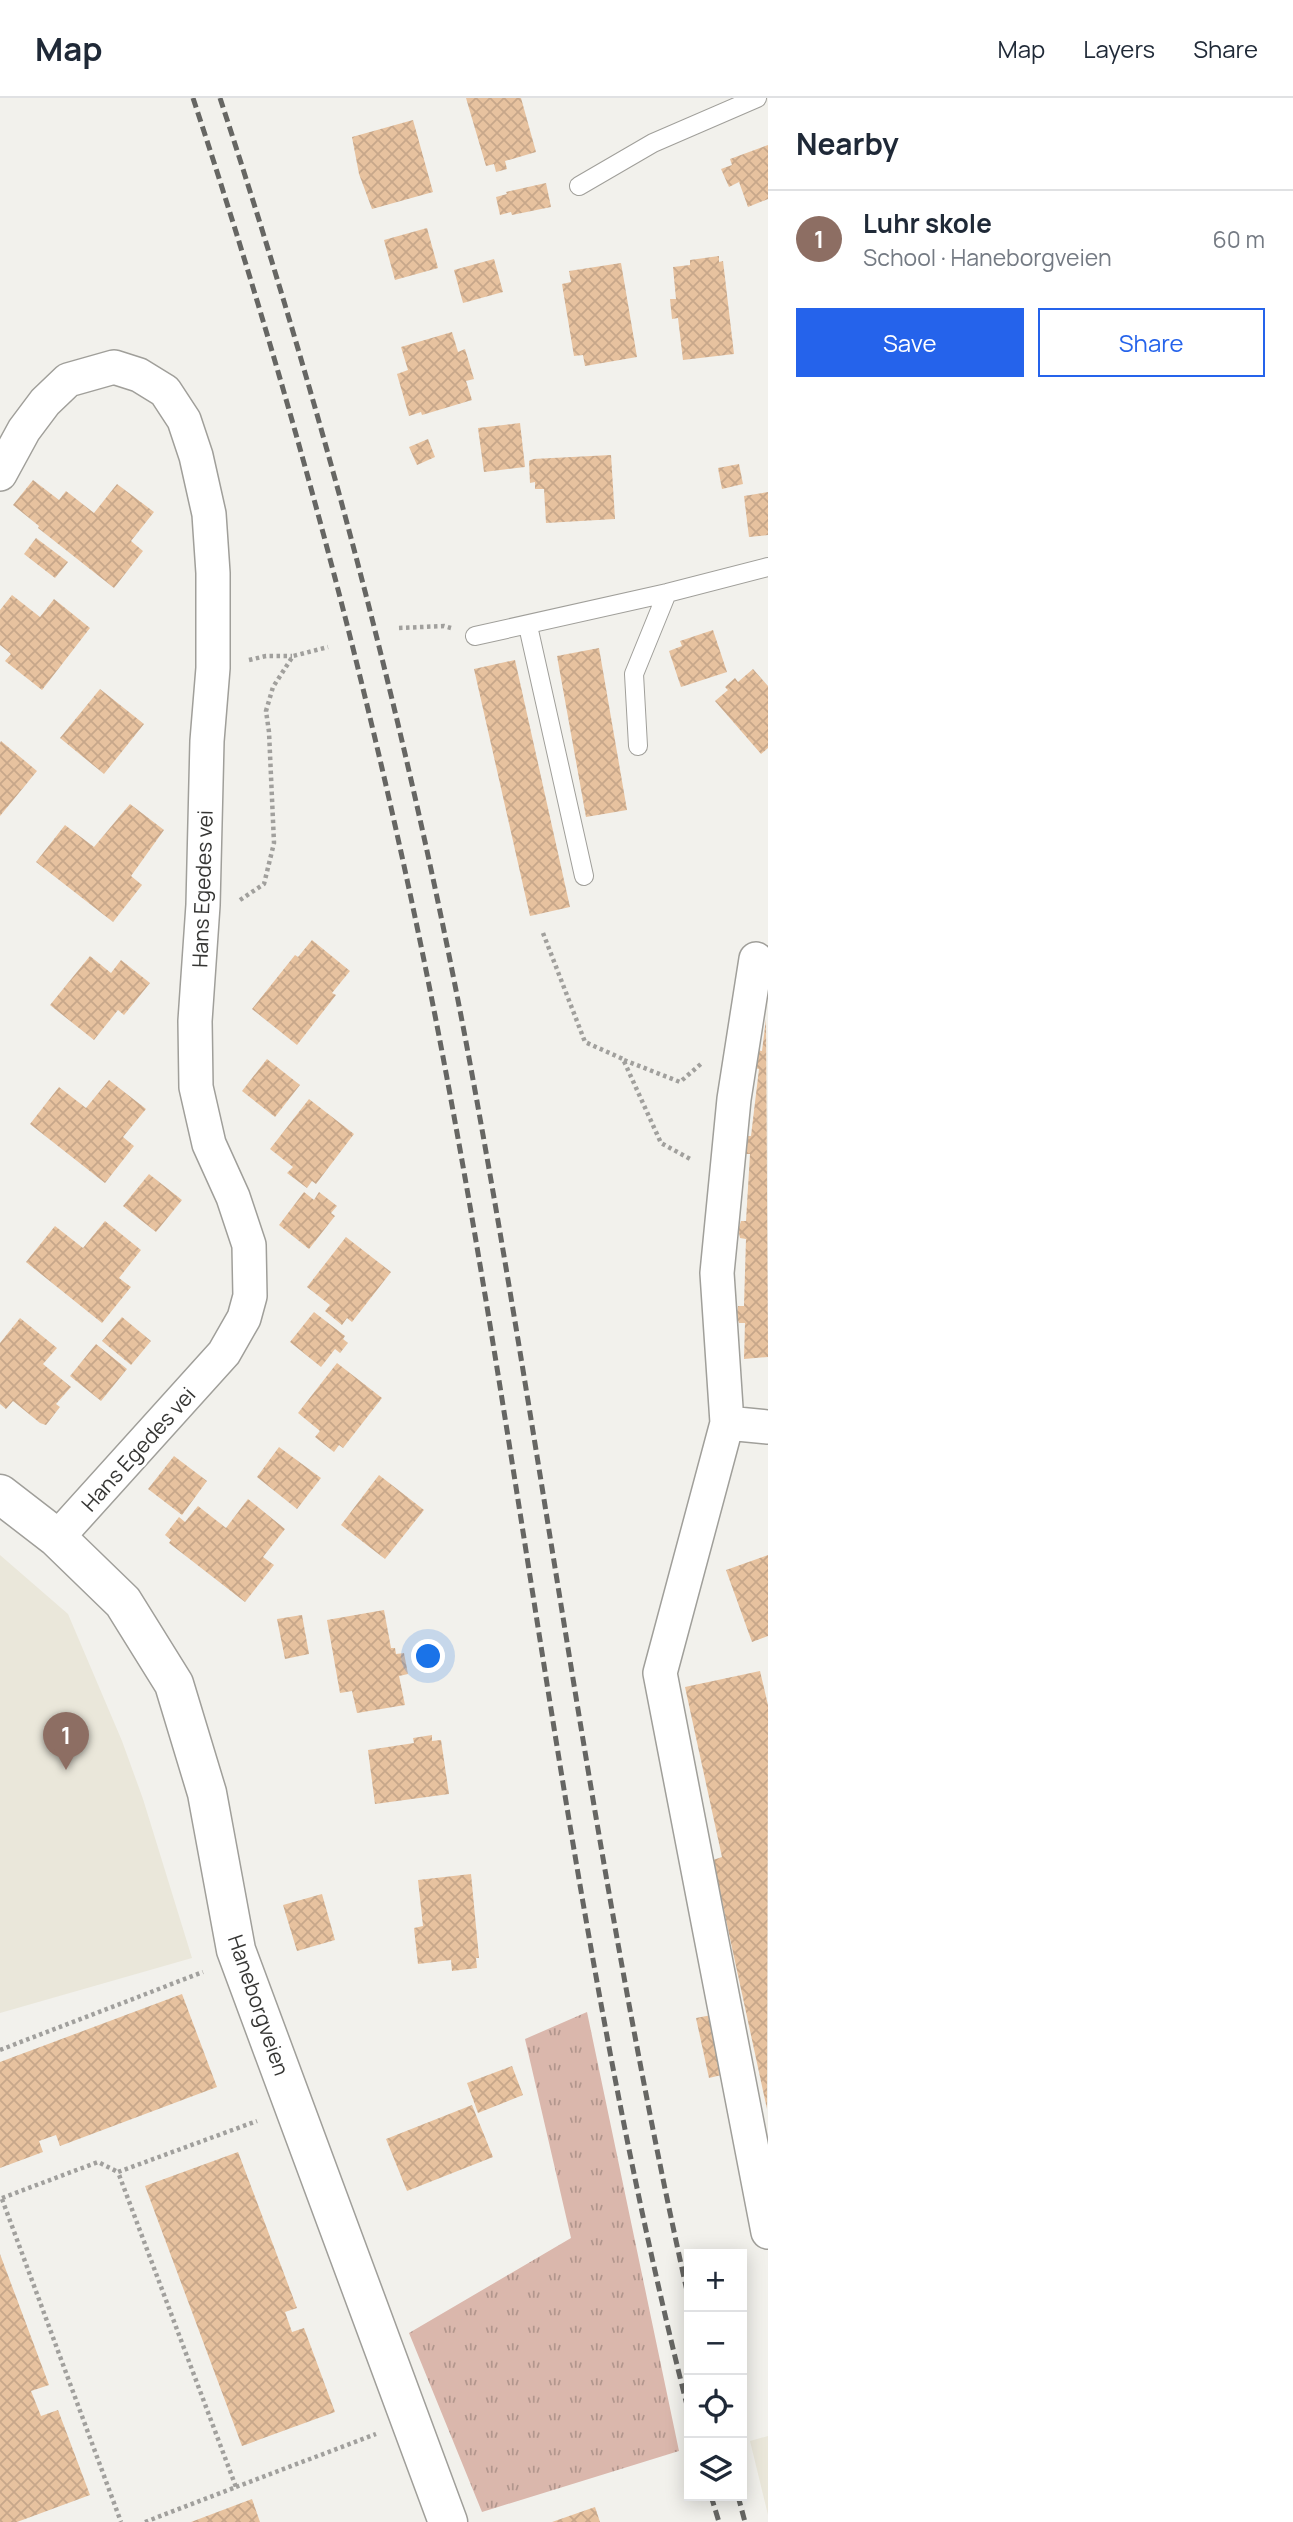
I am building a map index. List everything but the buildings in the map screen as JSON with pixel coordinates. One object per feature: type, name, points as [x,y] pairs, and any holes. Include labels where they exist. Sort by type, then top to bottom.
[{"type":"street","name":"Hans Egedes vei","points":[[0,474],[24,430],[45,402],[68,380],[114,367],[139,375],[165,391],[184,420],[196,456],[209,514],[213,573],[213,668],[206,741],[202,905],[195,1021],[196,1087],[209,1144],[233,1197],[249,1245],[250,1296],[244,1318],[225,1353],[57,1538]]},
{"type":"street","points":[[756,959],[734,1099],[717,1273],[727,1423],[660,1673],[766,2214]]},
{"type":"street","points":[[727,1423],[768,1427]]},
{"type":"street","name":"Haneborgveien","points":[[0,1494],[57,1538],[123,1602],[174,1684],[207,1793],[236,1950],[448,2522]]},
{"type":"lane","points":[[579,186],[653,143],[757,98]]},
{"type":"lane","points":[[475,636],[528,626],[768,568]]},
{"type":"lane","points":[[638,746],[634,674],[667,593]]},
{"type":"lane","points":[[528,626],[584,876]]},
{"type":"path","points":[[399,628],[444,626],[475,636]]},
{"type":"path","points":[[202,905],[238,901],[264,884],[274,843],[266,711],[273,687],[293,656],[328,647]]},
{"type":"path","points":[[543,933],[585,1042],[680,1082],[745,1026]]},
{"type":"path","points":[[623,1059],[661,1143],[726,1179]]},
{"type":"path","points":[[0,2050],[214,1968]]},
{"type":"path","points":[[118,2172],[264,2119]]},
{"type":"path","points":[[121,2522],[1,2199],[98,2162],[118,2172],[236,2487]]},
{"type":"path","points":[[145,2522],[381,2432]]},
{"type":"shaded area","points":[[0,1555],[68,1614],[122,1741],[143,1799],[192,1958],[0,2013]]},
{"type":"shaded area","points":[[768,2436],[768,2515],[750,2441]]},
{"type":"green space","points":[[587,2012],[679,2451],[482,2512],[409,2333],[571,2238],[525,2039]]},
{"type":"railway","points":[[193,98],[305,465],[369,713],[425,963],[478,1255],[558,1753],[616,2085],[650,2249],[684,2392]]},
{"type":"railway","points":[[220,98],[296,341],[364,587],[395,711],[450,960],[501,1237],[628,1998],[684,2276]]},
{"type":"railway","points":[[713,2501],[719,2522]]},
{"type":"railway","points":[[739,2501],[745,2522]]},
{"type":"place","name":"Luhr skole","points":[[66,1770]]}]
